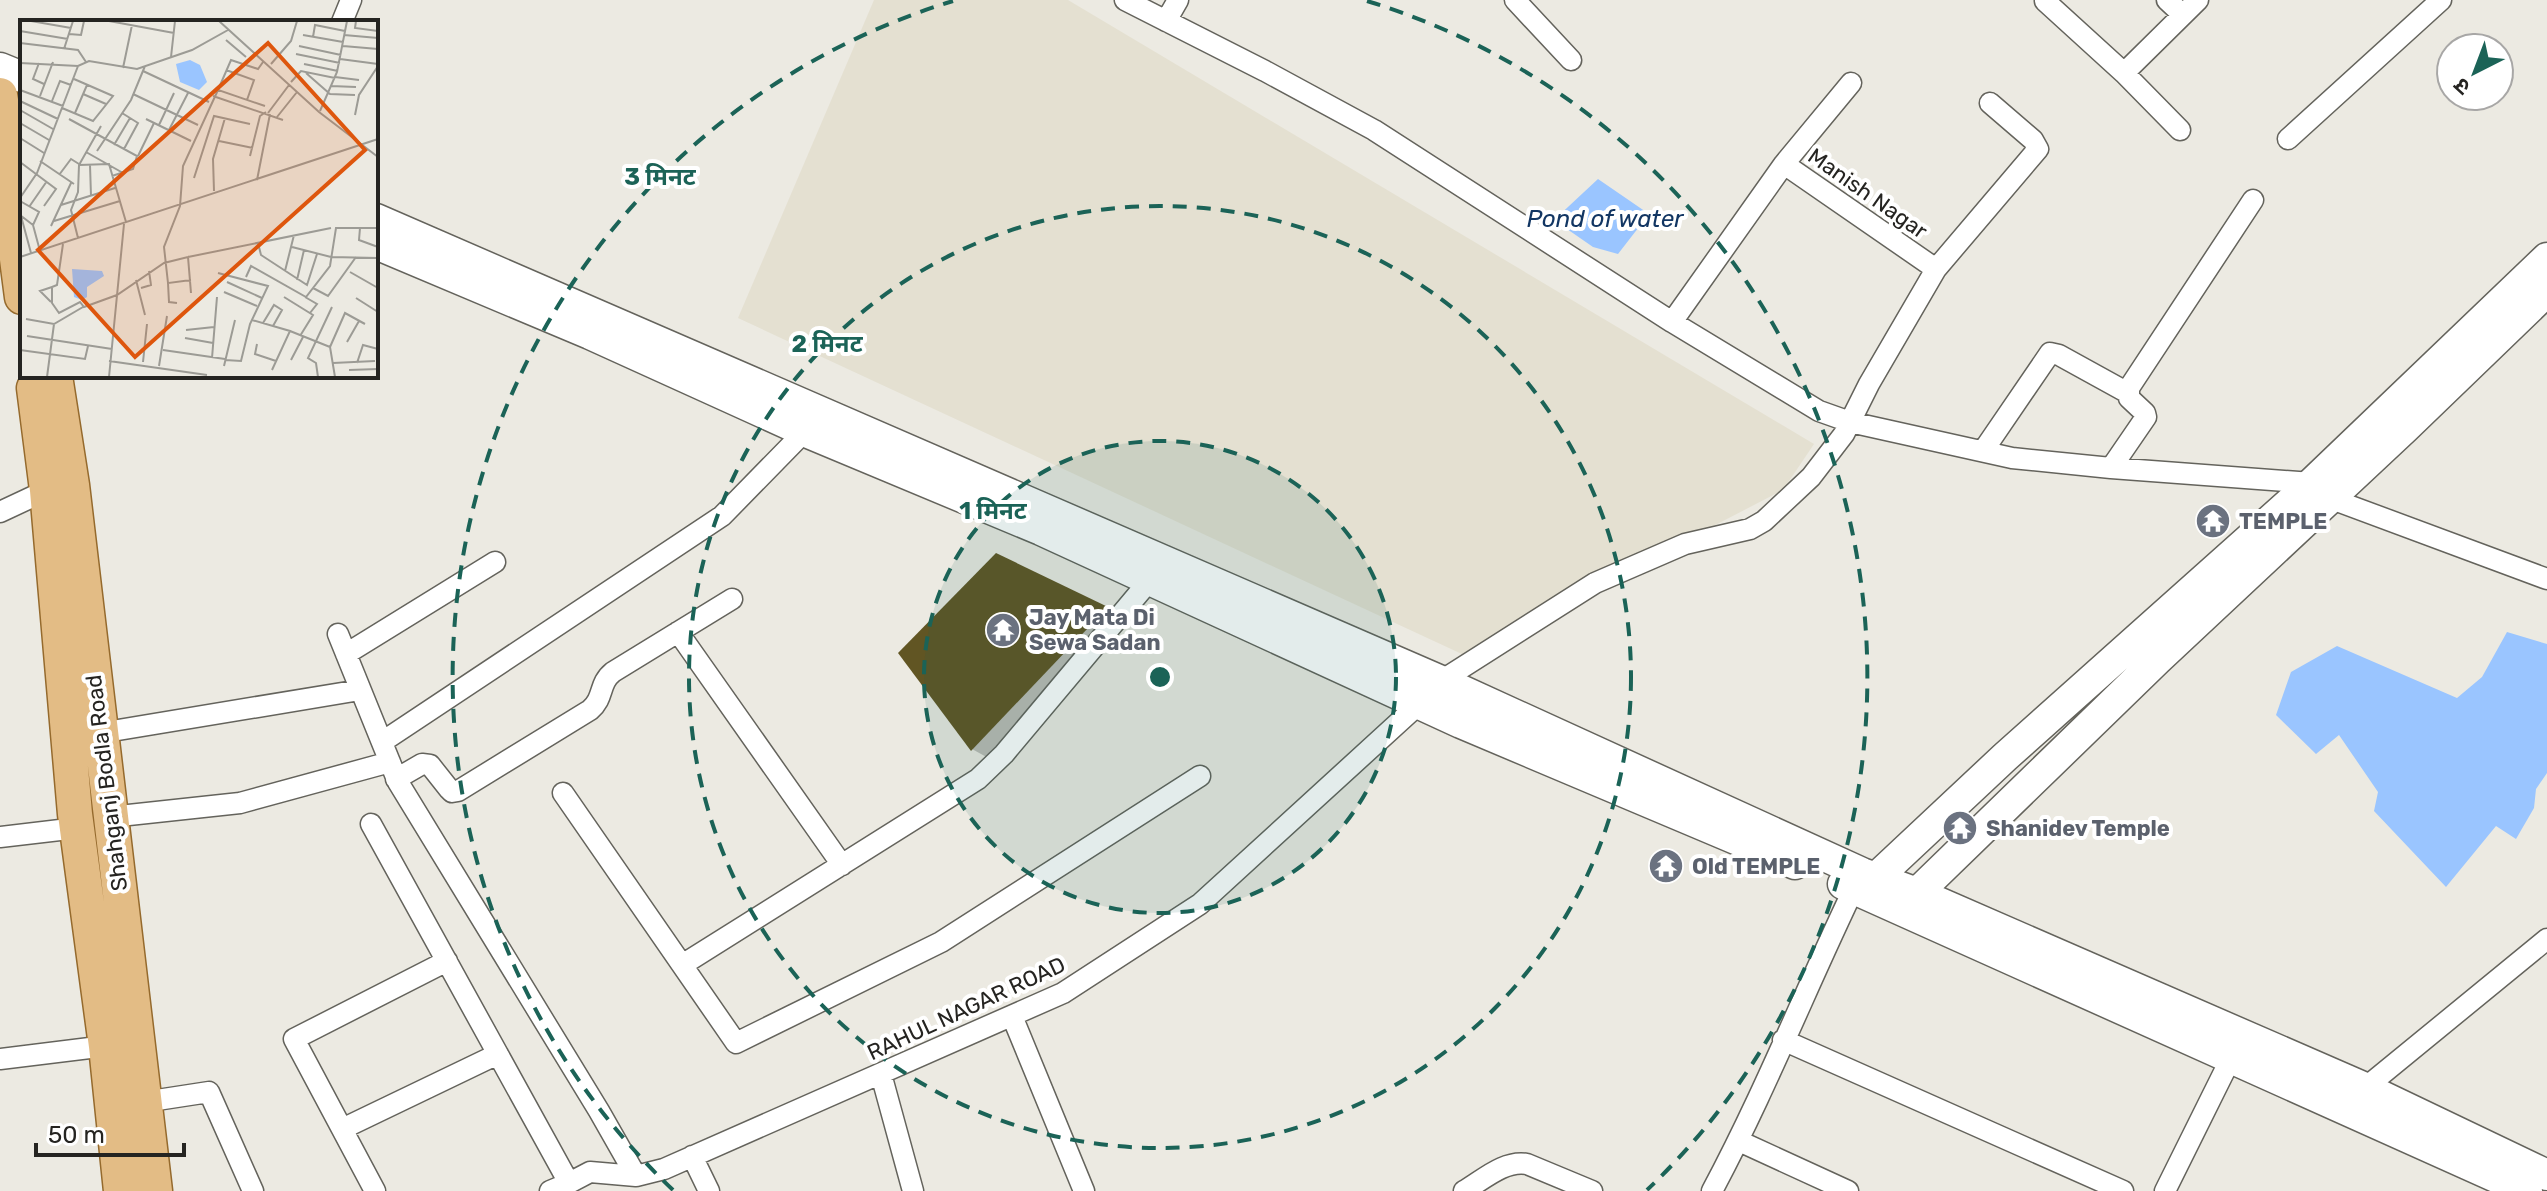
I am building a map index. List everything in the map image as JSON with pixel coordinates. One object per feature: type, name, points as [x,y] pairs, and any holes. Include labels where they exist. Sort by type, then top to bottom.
[{"type":"main road","points":[[0,68],[20,76]]},
{"type":"main road","points":[[0,96],[20,103]]},
{"type":"main road","points":[[0,96],[17,174],[8,190],[20,282]]},
{"type":"main road","points":[[378,220],[1461,723],[1864,880],[1917,893],[2237,1047],[2365,1088],[2537,1182]]},
{"type":"main road","points":[[378,245],[1441,681],[1864,880],[2537,1182]]},
{"type":"main road","points":[[1917,893],[2124,691],[2547,258]]},
{"type":"main road","points":[[1864,880],[2320,490],[2547,291]]},
{"type":"main road","name":"Shahganj Bodla Road","points":[[33,378],[60,487],[100,733],[110,817],[105,916],[106,1046],[121,1191]]},
{"type":"main road","name":"Shahganj Bodla Road","points":[[55,378],[77,828],[105,916],[144,1102],[155,1191]]},
{"type":"street","points":[[343,20],[351,0]]},
{"type":"street","points":[[1125,0],[1374,130],[1672,322],[1847,428],[2012,458],[2320,490],[2547,579]]},
{"type":"street","points":[[1166,21],[1178,0]]},
{"type":"street","points":[[1515,0],[1571,60]]},
{"type":"street","points":[[2167,0],[2182,14]]},
{"type":"street","points":[[2124,73],[2198,0]]},
{"type":"street","points":[[2288,139],[2441,0]]},
{"type":"street","points":[[2045,1],[2124,73],[2180,130]]},
{"type":"street","points":[[1672,322],[1784,164],[1851,83]]},
{"type":"street","name":"Manish Nagar","points":[[1784,164],[1936,269],[2038,149],[2033,140],[1990,103]]},
{"type":"street","points":[[2111,468],[2146,417],[2129,398],[2129,388],[2253,200]]},
{"type":"street","name":"RAHUL NAGAR ROAD","points":[[559,1187],[590,1172],[636,1176],[664,1169],[881,1074],[1063,993],[1200,904],[1441,681],[1595,583],[1685,544],[1750,529],[1764,521],[1811,477],[1847,428],[1936,269]]},
{"type":"street","points":[[1983,451],[2050,353],[2128,393]]},
{"type":"street","points":[[382,742],[722,516],[814,422]]},
{"type":"street","points":[[0,512],[60,487]]},
{"type":"street","points":[[346,654],[495,562]]},
{"type":"street","points":[[682,965],[978,779],[990,769],[1150,580]]},
{"type":"street","points":[[110,817],[240,803],[426,764],[452,792],[458,791],[590,710],[600,701],[607,677],[732,599]]},
{"type":"street","points":[[678,632],[842,865]]},
{"type":"street","points":[[338,634],[393,771],[636,1176]]},
{"type":"street","points":[[100,733],[360,690]]},
{"type":"street","points":[[563,793],[736,1043],[941,942],[1200,776]]},
{"type":"street","points":[[371,824],[498,1054],[559,1187]]},
{"type":"street","points":[[0,837],[77,828]]},
{"type":"street","points":[[1712,1191],[1739,1141],[1783,1040],[1864,880]]},
{"type":"street","points":[[2365,1088],[2547,939]]},
{"type":"street","points":[[375,1191],[294,1039],[447,961]]},
{"type":"street","points":[[1012,1016],[1084,1191]]},
{"type":"street","points":[[1783,1040],[2123,1191]]},
{"type":"street","points":[[0,1059],[106,1046]]},
{"type":"street","points":[[2165,1191],[2237,1047]]},
{"type":"street","points":[[342,1129],[498,1054]]},
{"type":"street","points":[[881,1074],[913,1191]]},
{"type":"street","points":[[144,1102],[209,1092],[253,1191]]},
{"type":"street","points":[[1739,1141],[1848,1191]]},
{"type":"street","points":[[692,1156],[709,1191]]},
{"type":"street","points":[[1464,1191],[1515,1163],[1527,1164],[1592,1191]]},
{"type":"shaded area","points":[[874,0],[1068,0],[1814,444],[1783,490],[1464,655],[738,318]]},
{"type":"water","name":"Pond of water","points":[[1598,179],[1649,214],[1618,254],[1593,247],[1554,220]]},
{"type":"water","points":[[2507,632],[2547,644],[2547,773],[2536,789],[2534,808],[2516,839],[2496,826],[2446,887],[2374,811],[2378,792],[2339,735],[2316,754],[2276,715],[2291,672],[2337,646],[2457,698],[2482,677]]},
{"type":"building","name":"Jay Mata Di Sewa Sadan","points":[[996,553],[1108,607],[971,751],[898,653]]},
{"type":"place","name":"TEMPLE","points":[[2213,521]]},
{"type":"place","name":"Jay Mata Di Sewa Sadan","points":[[1003,630]]},
{"type":"place","name":"Shanidev Temple","points":[[1960,828]]},
{"type":"place","name":"Old TEMPLE","points":[[1666,866]]}]
